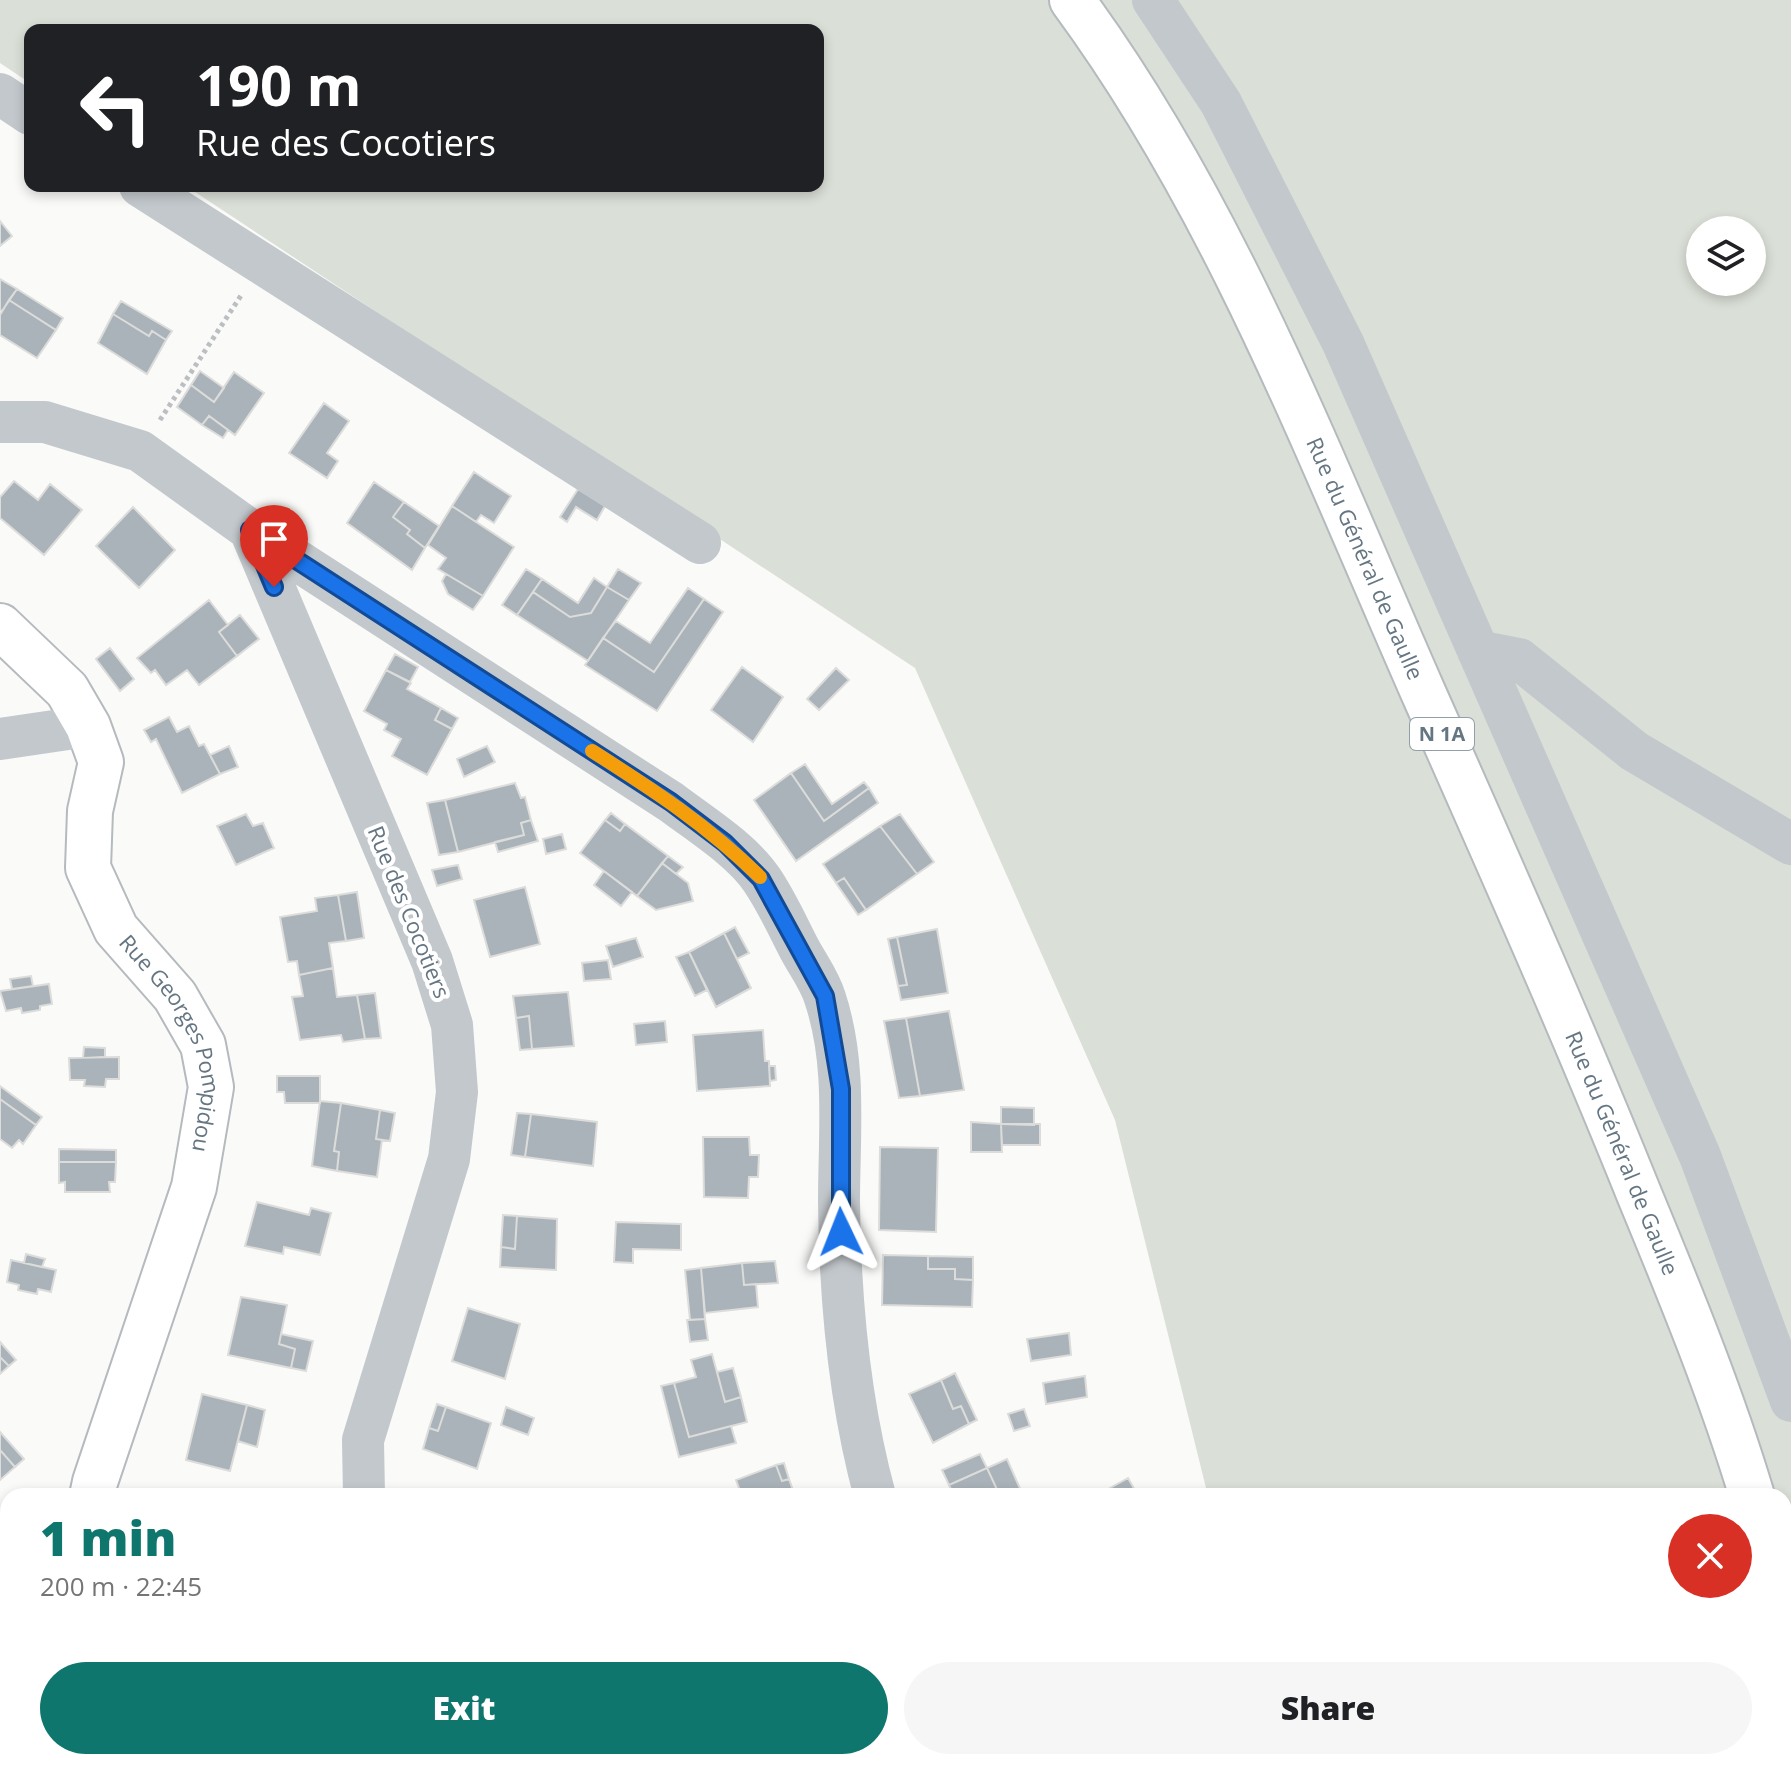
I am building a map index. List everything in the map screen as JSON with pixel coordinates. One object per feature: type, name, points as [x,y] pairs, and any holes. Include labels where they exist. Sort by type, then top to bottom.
[{"type":"main road","name":"Rue du Général de Gaulle","points":[[1072,0],[1117,60],[1196,192],[1262,327],[1573,1030],[1682,1301],[1750,1488]]},
{"type":"main road","name":"Rue Georges Pompidou","points":[[0,626],[67,690],[88,726],[101,762],[90,811],[88,868],[116,929],[175,996],[189,1020],[203,1045],[211,1087],[194,1187],[94,1488]]},
{"type":"street","points":[[1153,0],[1221,103],[1343,343],[1700,1156],[1791,1401]]},
{"type":"street","points":[[0,94],[24,110]]},
{"type":"street","points":[[149,192],[700,543]]},
{"type":"street","points":[[0,422],[45,422],[140,451],[250,530],[671,802],[725,843],[761,879],[825,996],[835,1046],[841,1089],[839,1204],[845,1316],[851,1379],[863,1453],[873,1488]]},
{"type":"street","name":"Rue des Cocotiers","points":[[250,530],[432,961],[452,1025],[457,1092],[449,1159],[363,1440],[364,1488]]},
{"type":"street","points":[[1478,651],[1519,659],[1634,751],[1791,844]]},
{"type":"street","points":[[0,739],[88,726]]},
{"type":"path","points":[[140,451],[268,267]]},
{"type":"shaded area","points":[[0,0],[1791,0],[1791,1488],[1206,1488],[1115,1120],[915,668],[195,192],[824,192],[824,24],[24,24],[24,79],[0,63]]},
{"type":"building","points":[[0,221],[12,236],[0,246]]},
{"type":"building","points":[[0,279],[17,289],[2,311],[0,310]]},
{"type":"building","points":[[17,289],[63,318],[56,330],[9,300]]},
{"type":"building","points":[[9,300],[56,330],[37,358],[0,335],[0,315]]},
{"type":"building","points":[[121,301],[172,331],[166,340],[152,331],[149,336],[113,314]]},
{"type":"building","points":[[113,314],[149,336],[152,331],[166,340],[147,374],[98,343]]},
{"type":"building","points":[[200,371],[224,388],[214,402],[191,385]]},
{"type":"building","points":[[234,372],[264,393],[235,435],[209,416],[202,425],[177,407],[191,385],[214,402]]},
{"type":"building","points":[[324,403],[349,421],[327,453],[338,461],[327,478],[289,453]]},
{"type":"building","points":[[209,416],[228,430],[223,438],[202,425]]},
{"type":"building","points":[[474,472],[511,496],[494,523],[481,515],[476,522],[452,506]]},
{"type":"building","points":[[14,481],[38,500],[50,484],[82,510],[44,555],[0,518],[0,497]]},
{"type":"building","points":[[374,482],[404,502],[393,517],[410,530],[407,534],[425,548],[412,570],[347,523]]},
{"type":"building","points":[[578,489],[605,506],[597,520],[576,507],[567,522],[560,517]]},
{"type":"building","points":[[404,502],[439,526],[425,548],[407,534],[410,530],[393,517]]},
{"type":"building","points":[[452,506],[514,547],[483,596],[438,569],[446,558],[428,545]]},
{"type":"building","points":[[133,507],[175,550],[139,588],[96,546]]},
{"type":"building","points":[[526,569],[542,579],[517,615],[502,605]]},
{"type":"building","points":[[618,569],[641,583],[629,600],[607,587]]},
{"type":"building","points":[[446,574],[483,596],[473,610],[448,594],[442,581]]},
{"type":"building","points":[[594,578],[607,587],[591,613],[570,617],[533,592],[542,579],[578,603]]},
{"type":"building","points":[[607,587],[629,600],[588,661],[517,615],[533,592],[570,617],[591,613]]},
{"type":"building","points":[[688,588],[704,599],[654,672],[603,638],[616,621],[650,643]]},
{"type":"building","points":[[704,599],[723,612],[657,711],[585,665],[603,638],[654,672]]},
{"type":"building","points":[[209,600],[228,625],[219,632],[237,656],[199,685],[187,670],[166,685],[155,670],[151,673],[137,658]]},
{"type":"building","points":[[240,615],[259,639],[237,656],[219,632]]},
{"type":"building","points":[[110,648],[134,679],[120,691],[96,659]]},
{"type":"building","points":[[395,654],[418,667],[410,682],[386,670]]},
{"type":"building","points":[[742,667],[783,697],[753,742],[711,710]]},
{"type":"building","points":[[836,668],[849,680],[819,710],[807,699]]},
{"type":"building","points":[[386,670],[411,683],[407,689],[441,708],[435,720],[452,729],[427,775],[392,756],[401,739],[384,730],[387,724],[364,711]]},
{"type":"building","points":[[441,708],[458,718],[452,729],[435,720]]},
{"type":"building","points":[[169,717],[177,732],[189,726],[199,746],[204,744],[220,774],[182,793],[156,739],[151,742],[144,730]]},
{"type":"building","points":[[229,746],[238,767],[220,774],[210,755]]},
{"type":"building","points":[[487,746],[495,762],[464,777],[457,759]]},
{"type":"building","points":[[805,764],[832,804],[864,782],[869,788],[824,821],[791,773]]},
{"type":"building","points":[[791,773],[824,821],[869,788],[878,803],[796,861],[754,800]]},
{"type":"building","points":[[515,783],[521,798],[525,797],[531,820],[521,823],[524,835],[458,852],[445,800]]},
{"type":"building","points":[[445,800],[458,852],[439,855],[427,803]]},
{"type":"building","points":[[611,813],[625,824],[620,831],[605,820]]},
{"type":"building","points":[[246,814],[253,826],[263,823],[274,848],[236,865],[217,826]]},
{"type":"building","points":[[900,814],[934,862],[917,874],[880,826]]},
{"type":"building","points":[[531,820],[538,841],[498,852],[495,842],[524,835],[521,823]]},
{"type":"building","points":[[605,820],[620,831],[625,824],[668,856],[637,896],[580,853]]},
{"type":"building","points":[[880,826],[917,874],[866,910],[844,878],[836,883],[823,864]]},
{"type":"building","points":[[562,834],[566,849],[546,854],[543,839]]},
{"type":"building","points":[[668,856],[683,867],[676,874],[662,863]]},
{"type":"building","points":[[662,863],[688,883],[693,901],[656,910],[637,896]]},
{"type":"building","points":[[458,865],[462,879],[437,886],[432,870]]},
{"type":"building","points":[[604,871],[632,892],[621,906],[594,885]]},
{"type":"building","points":[[844,878],[866,910],[858,915],[836,883]]},
{"type":"building","points":[[525,887],[540,944],[490,957],[474,900]]},
{"type":"building","points":[[357,892],[364,938],[346,941],[338,895]]},
{"type":"building","points":[[338,895],[346,941],[329,943],[333,968],[299,975],[297,961],[288,962],[280,917],[317,911],[315,898]]},
{"type":"building","points":[[735,927],[749,953],[737,959],[724,933]]},
{"type":"building","points":[[937,929],[948,993],[901,1000],[898,986],[907,985],[897,937]]},
{"type":"building","points":[[724,933],[751,988],[716,1007],[689,952]]},
{"type":"building","points":[[897,937],[907,985],[898,986],[888,939]]},
{"type":"building","points":[[636,938],[643,957],[613,967],[606,946]]},
{"type":"building","points":[[689,952],[707,990],[695,996],[676,957]]},
{"type":"building","points":[[608,960],[611,979],[584,981],[582,963]]},
{"type":"building","points":[[333,968],[337,997],[357,995],[365,1039],[343,1042],[341,1035],[300,1040],[292,997],[303,996],[299,975]]},
{"type":"building","points":[[31,976],[33,986],[12,989],[10,979]]},
{"type":"building","points":[[49,984],[52,1004],[22,1013],[21,1008],[6,1011],[0,991]]},
{"type":"building","points":[[568,992],[574,1046],[532,1049],[529,1016],[516,1018],[513,996]]},
{"type":"building","points":[[375,993],[381,1038],[365,1039],[357,995]]},
{"type":"building","points":[[949,1011],[964,1090],[920,1096],[906,1018]]},
{"type":"building","points":[[529,1016],[532,1049],[520,1050],[516,1018]]},
{"type":"building","points":[[906,1018],[920,1096],[899,1098],[884,1021]]},
{"type":"building","points":[[665,1021],[667,1042],[636,1045],[634,1024]]},
{"type":"building","points":[[763,1030],[770,1086],[697,1091],[693,1035]]},
{"type":"building","points":[[84,1047],[105,1048],[105,1057],[83,1058]]},
{"type":"building","points":[[119,1057],[119,1079],[106,1079],[105,1087],[84,1086],[85,1080],[70,1080],[69,1058]]},
{"type":"building","points":[[769,1066],[775,1066],[776,1080],[770,1081]]},
{"type":"building","points":[[277,1076],[320,1076],[320,1103],[285,1103],[284,1092],[277,1092]]},
{"type":"building","points":[[0,1086],[42,1117],[36,1125],[0,1099]]},
{"type":"building","points":[[0,1099],[36,1125],[23,1144],[19,1140],[12,1148],[0,1139]]},
{"type":"building","points":[[320,1101],[341,1103],[334,1151],[339,1152],[337,1171],[312,1166]]},
{"type":"building","points":[[341,1103],[380,1110],[376,1139],[382,1140],[377,1177],[337,1171],[339,1152],[334,1151]]},
{"type":"building","points":[[1001,1107],[1034,1108],[1034,1125],[1001,1124]]},
{"type":"building","points":[[380,1110],[395,1113],[390,1141],[376,1139]]},
{"type":"building","points":[[517,1113],[531,1114],[525,1157],[511,1155]]},
{"type":"building","points":[[531,1114],[597,1122],[593,1166],[525,1157]]},
{"type":"building","points":[[971,1122],[1001,1124],[1002,1152],[971,1152]]},
{"type":"building","points":[[1001,1124],[1040,1124],[1040,1145],[1002,1145]]},
{"type":"building","points":[[703,1137],[749,1137],[750,1155],[759,1155],[758,1177],[749,1177],[748,1198],[704,1197]]},
{"type":"building","points":[[880,1147],[938,1148],[936,1232],[879,1230]]},
{"type":"building","points":[[59,1149],[116,1150],[116,1162],[59,1162]]},
{"type":"building","points":[[59,1162],[116,1162],[115,1182],[109,1182],[110,1192],[65,1192],[65,1182],[59,1183]]},
{"type":"building","points":[[257,1202],[309,1215],[311,1208],[331,1213],[320,1255],[284,1247],[283,1254],[245,1246]]},
{"type":"building","points":[[503,1215],[517,1216],[515,1249],[501,1247]]},
{"type":"building","points":[[517,1216],[557,1219],[556,1270],[500,1267],[501,1247],[515,1249]]},
{"type":"building","points":[[616,1222],[681,1224],[681,1250],[633,1249],[633,1263],[614,1262]]},
{"type":"building","points":[[26,1254],[45,1259],[42,1267],[24,1263]]},
{"type":"building","points":[[883,1255],[928,1256],[928,1269],[955,1269],[955,1279],[973,1280],[972,1307],[882,1305]]},
{"type":"building","points":[[928,1256],[973,1257],[973,1280],[955,1279],[955,1269],[928,1269]]},
{"type":"building","points":[[11,1260],[56,1270],[51,1292],[38,1289],[37,1294],[18,1290],[19,1285],[7,1282]]},
{"type":"building","points":[[775,1261],[778,1283],[744,1285],[742,1263]]},
{"type":"building","points":[[742,1263],[744,1285],[756,1284],[758,1307],[705,1313],[701,1268]]},
{"type":"building","points":[[701,1268],[705,1319],[690,1320],[685,1270]]},
{"type":"building","points":[[241,1297],[287,1305],[279,1344],[295,1349],[291,1368],[228,1355]]},
{"type":"building","points":[[468,1308],[520,1324],[505,1379],[452,1361]]},
{"type":"building","points":[[705,1319],[708,1340],[690,1342],[687,1320]]},
{"type":"building","points":[[1069,1333],[1071,1355],[1031,1361],[1027,1339]]},
{"type":"building","points":[[281,1334],[313,1341],[306,1371],[291,1368],[295,1349],[279,1344]]},
{"type":"building","points":[[0,1342],[16,1360],[9,1366],[0,1357]]},
{"type":"building","points":[[712,1354],[725,1402],[741,1397],[747,1422],[689,1437],[674,1383],[696,1377],[691,1360]]},
{"type":"building","points":[[0,1357],[9,1366],[0,1374]]},
{"type":"building","points":[[733,1368],[741,1397],[725,1402],[717,1372]]},
{"type":"building","points":[[955,1373],[977,1420],[969,1424],[961,1406],[953,1409],[941,1380]]},
{"type":"building","points":[[1085,1376],[1087,1397],[1046,1404],[1043,1383]]},
{"type":"building","points":[[941,1380],[953,1409],[961,1406],[969,1424],[933,1443],[909,1394]]},
{"type":"building","points":[[674,1383],[689,1437],[731,1426],[736,1443],[679,1457],[661,1386]]},
{"type":"building","points":[[202,1394],[247,1405],[230,1471],[186,1460]]},
{"type":"building","points":[[437,1404],[446,1407],[438,1431],[429,1428]]},
{"type":"building","points":[[247,1405],[265,1410],[257,1447],[238,1441]]},
{"type":"building","points":[[446,1407],[491,1423],[477,1469],[423,1449],[429,1428],[438,1431]]},
{"type":"building","points":[[506,1407],[534,1418],[528,1435],[501,1425]]},
{"type":"building","points":[[1024,1409],[1030,1426],[1014,1431],[1008,1414]]},
{"type":"building","points":[[0,1432],[24,1459],[15,1467],[0,1450]]},
{"type":"building","points":[[0,1450],[15,1467],[0,1480]]},
{"type":"building","points":[[980,1454],[987,1468],[949,1485],[942,1470]]},
{"type":"building","points":[[1007,1459],[1020,1488],[996,1488],[987,1468]]},
{"type":"building","points":[[784,1463],[789,1479],[782,1481],[776,1465]]},
{"type":"building","points":[[776,1465],[782,1481],[789,1479],[792,1488],[739,1488],[736,1480]]},
{"type":"building","points":[[987,1468],[996,1488],[950,1488],[949,1485]]},
{"type":"building","points":[[1128,1478],[1134,1488],[1110,1488]]},
{"type":"slow traffic","points":[[592,751],[671,802],[725,843],[760,877]]},
{"type":"route","points":[[274,587],[250,530],[671,802],[725,843],[761,879],[825,996],[841,1089],[841,1232]]}]
